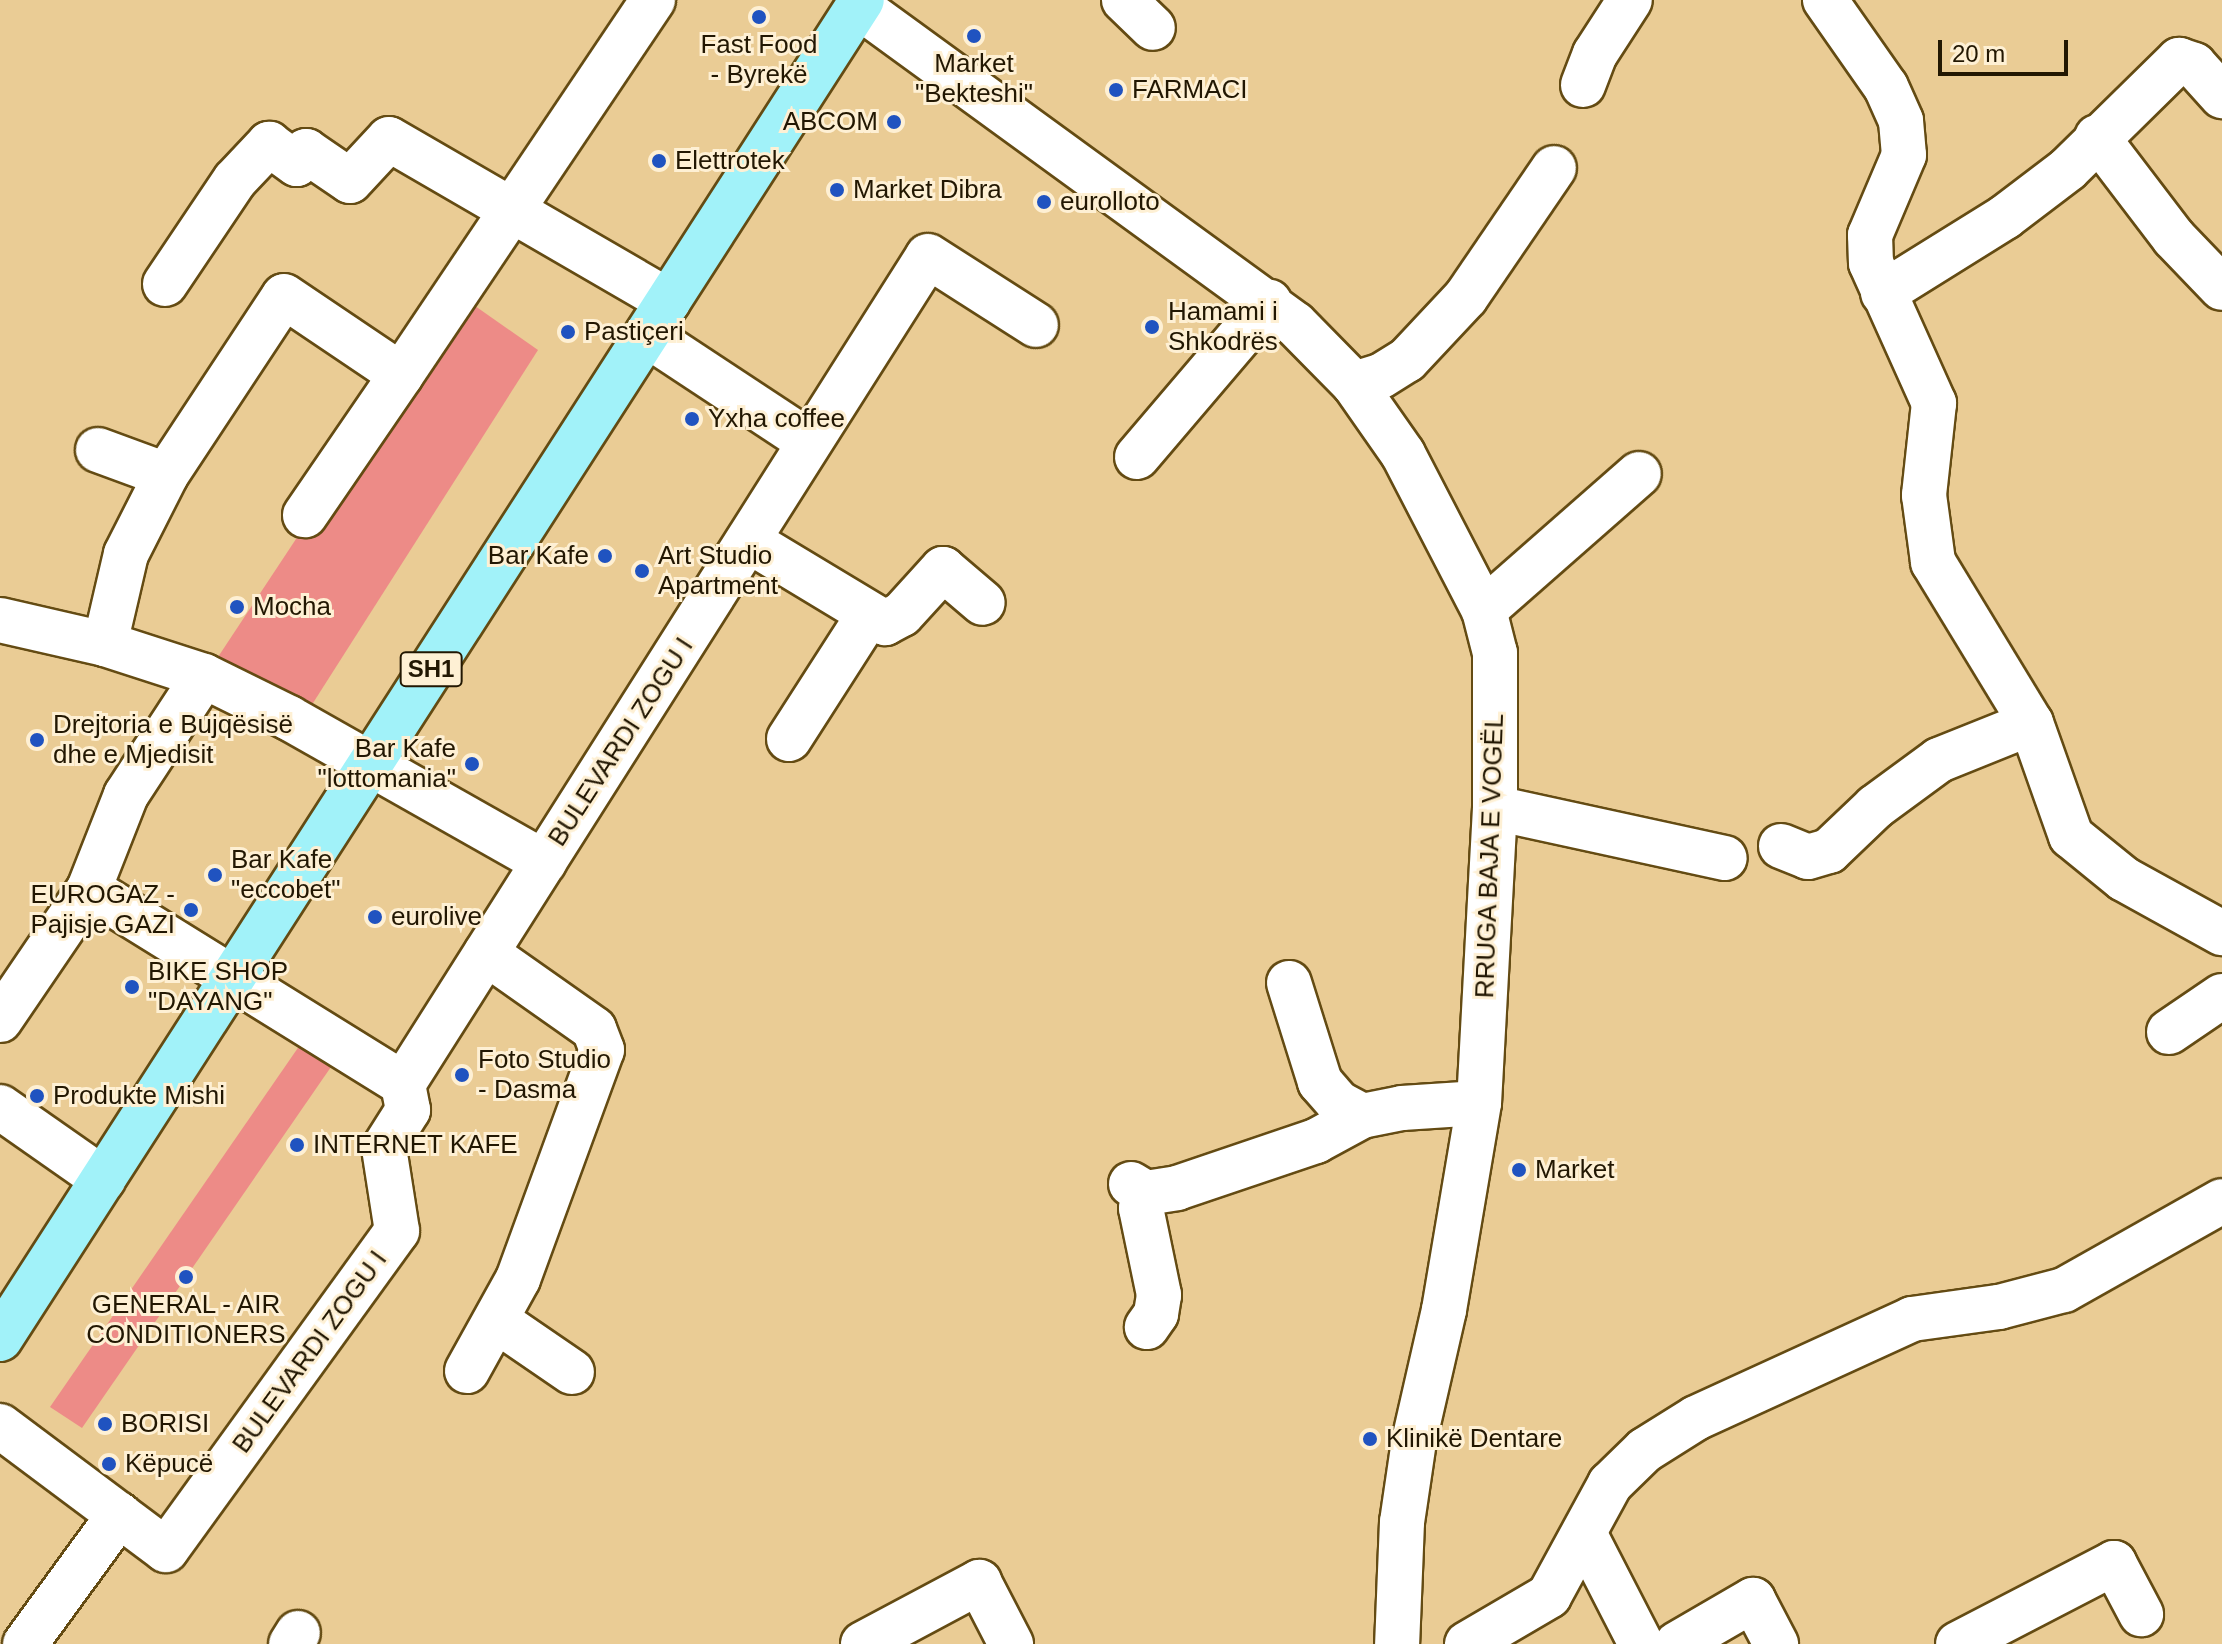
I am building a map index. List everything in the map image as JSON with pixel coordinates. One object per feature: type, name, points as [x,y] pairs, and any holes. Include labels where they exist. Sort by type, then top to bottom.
[{"type":"main road","name":"SH1","points":[[0,1339],[860,3]]},
{"type":"street","points":[[305,515],[653,0]]},
{"type":"street","points":[[1583,85],[1595,54],[1630,0]]},
{"type":"street","points":[[1825,0],[1886,87],[1901,121],[1904,155],[1870,235],[1871,263],[1934,403],[1924,495],[1933,562],[2031,723],[2071,836],[2083,850],[2175,910],[2222,933]]},
{"type":"street","name":"RRUGA BAJA E VOGËL","points":[[860,3],[1269,302],[1354,384],[1403,454],[1484,610],[1495,653],[1495,808],[1479,1103],[1444,1310],[1414,1441],[1402,1522],[1397,1644]]},
{"type":"street","points":[[1883,293],[2005,217],[2068,169],[2097,137],[2179,60],[2194,65],[2222,96]]},
{"type":"street","points":[[2097,137],[2174,238],[2222,288]]},
{"type":"street","points":[[165,284],[235,180],[269,144],[297,164],[306,151],[350,181],[389,139],[511,210],[657,318],[808,441]]},
{"type":"street","points":[[1354,384],[1381,376],[1407,360],[1466,297],[1554,168]]},
{"type":"street","name":"BULEVARDI ZOGU I","points":[[0,1426],[166,1550],[397,1231],[384,1148],[408,1110],[403,1084],[928,256],[1036,325]]},
{"type":"street","points":[[105,644],[126,554],[166,475],[284,296],[401,375]]},
{"type":"street","points":[[1137,457],[1269,302]]},
{"type":"street","points":[[98,450],[166,475]]},
{"type":"street","points":[[1484,610],[1639,474]]},
{"type":"street","points":[[749,541],[868,616],[885,623],[902,614],[943,569],[983,603]]},
{"type":"street","points":[[789,739],[868,616]]},
{"type":"street","name":"BULEVARDI ZOGU I","points":[[0,620],[105,644],[204,676],[289,718],[368,767],[544,862]]},
{"type":"street","points":[[7,996],[89,889],[126,795],[204,676]]},
{"type":"street","points":[[1781,846],[1808,857],[1829,851],[1875,807],[1939,760],[2031,723]]},
{"type":"street","points":[[1495,808],[1725,858]]},
{"type":"street","points":[[89,889],[403,1084]]},
{"type":"street","points":[[467,1371],[496,1320],[534,1240],[602,1050],[594,1029],[486,953]]},
{"type":"street","points":[[1289,983],[1320,1082],[1338,1103],[1362,1116]]},
{"type":"street","points":[[2169,1032],[2222,996]]},
{"type":"street","points":[[1147,1327],[1159,1295],[1138,1188],[1227,1174],[1316,1141],[1362,1116],[1402,1108],[1479,1103]]},
{"type":"street","points":[[0,1107],[103,1179]]},
{"type":"street","points":[[1467,1644],[1549,1596],[1610,1484],[1645,1450],[1708,1412],[1912,1319],[1999,1307],[2064,1290],[2222,1201]]},
{"type":"street","points":[[496,1320],[572,1372]]},
{"type":"street","points":[[25,1644],[119,1515]]},
{"type":"street","points":[[1584,1533],[1641,1644]]},
{"type":"street","points":[[1962,1643],[2114,1563],[2141,1614]]},
{"type":"street","points":[[863,1644],[979,1582],[1011,1644]]},
{"type":"street","points":[[1677,1644],[1753,1600],[1776,1644]]},
{"type":"shaded area","points":[[458,294],[538,350],[306,714],[216,660]]},
{"type":"shaded area","points":[[302,1042],[333,1064],[82,1428],[50,1407]]},
{"type":"place","name":"Fast Food - Byrekë","points":[[759,17]]},
{"type":"place","name":"Market \"Bekteshi\"","points":[[974,36]]},
{"type":"place","name":"FARMACI","points":[[1116,90]]},
{"type":"place","name":"ABCOM","points":[[894,122]]},
{"type":"place","name":"Elettrotek","points":[[659,161]]},
{"type":"place","name":"Market Dibra","points":[[837,190]]},
{"type":"place","name":"eurolloto","points":[[1044,202]]},
{"type":"place","name":"Hamami i Shkodrës","points":[[1152,327]]},
{"type":"place","name":"Pastiçeri","points":[[568,332]]},
{"type":"place","name":"Yxha coffee","points":[[692,419]]},
{"type":"place","name":"Bar Kafe","points":[[605,556]]},
{"type":"place","name":"Art Studio Apartment","points":[[642,571]]},
{"type":"place","name":"Mocha","points":[[237,607]]},
{"type":"place","name":"Drejtoria e Bujqësisë dhe e Mjedisit","points":[[37,740]]},
{"type":"place","name":"Bar Kafe \"lottomania\"","points":[[472,764]]},
{"type":"place","name":"Bar Kafe \"eccobet\"","points":[[215,875]]},
{"type":"place","name":"EUROGAZ - Pajisje GAZI","points":[[191,910]]},
{"type":"place","name":"eurolive","points":[[375,917]]},
{"type":"place","name":"BIKE SHOP \"DAYANG\"","points":[[132,987]]},
{"type":"place","name":"Foto Studio - Dasma","points":[[462,1075]]},
{"type":"place","name":"Produkte Mishi","points":[[37,1096]]},
{"type":"place","name":"INTERNET KAFE","points":[[297,1145]]},
{"type":"place","name":"Market","points":[[1519,1170]]},
{"type":"place","name":"GENERAL - AIR CONDITIONERS","points":[[186,1277]]},
{"type":"place","name":"BORISI","points":[[105,1424]]},
{"type":"place","name":"Klinikë Dentare","points":[[1370,1439]]},
{"type":"place","name":"Këpucë","points":[[109,1464]]}]
